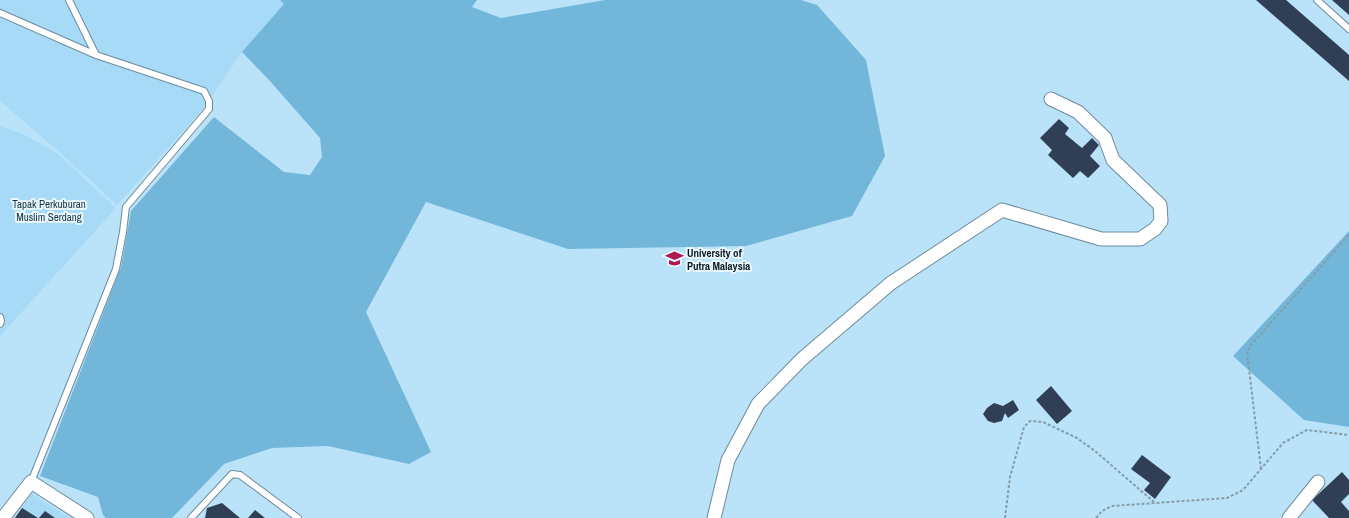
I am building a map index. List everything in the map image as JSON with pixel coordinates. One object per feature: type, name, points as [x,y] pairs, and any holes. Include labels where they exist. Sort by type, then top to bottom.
[{"type":"street","points":[[714,518],[728,460],[758,404],[802,359],[891,283],[1002,210],[1101,239],[1140,239],[1155,230],[1161,221],[1160,205],[1113,160],[1105,138],[1078,112],[1051,99]]},
{"type":"street","points":[[3,518],[30,482],[87,518]]},
{"type":"street","points":[[1289,518],[1318,482]]},
{"type":"lane","points":[[69,0],[96,55]]},
{"type":"lane","points":[[1317,0],[1349,29]]},
{"type":"lane","points":[[0,13],[96,55],[204,91],[209,101],[209,109],[126,207],[116,269],[30,482]]},
{"type":"lane","points":[[0,317],[2,321],[0,324]]},
{"type":"lane","points":[[191,518],[232,474],[240,475],[298,518]]},
{"type":"path","points":[[1261,469],[1247,364],[1247,352],[1251,345],[1349,235]]},
{"type":"path","points":[[1005,518],[1010,477],[1024,427],[1030,421],[1043,422],[1077,438],[1155,503]]},
{"type":"path","points":[[1096,518],[1102,511],[1112,506],[1227,498],[1243,490],[1283,443],[1307,430],[1349,435]]},
{"type":"shaded area","name":"University of Putra Malaysia","points":[[0,0],[1349,0],[1349,518],[0,518]]},
{"type":"shaded area","points":[[280,0],[477,0],[472,7],[501,18],[605,0],[801,0],[817,5],[866,60],[885,156],[852,216],[746,246],[568,249],[426,202],[366,312],[431,452],[409,464],[328,446],[272,448],[224,464],[172,518],[106,518],[103,515],[98,497],[40,476],[121,267],[131,211],[214,117],[284,172],[310,175],[322,157],[320,138],[242,52],[284,4]]},
{"type":"shaded area","points":[[1349,231],[1349,427],[1304,420],[1233,356]]},
{"type":"green space","points":[[0,0],[280,0],[284,4],[242,52],[203,109],[117,205],[56,149],[0,101]]},
{"type":"green space","name":"Tapak Perkuburan Muslim Serdang","points":[[0,126],[25,135],[58,154],[116,208],[0,336]]},
{"type":"green space","points":[[32,494],[70,518],[13,518]]},
{"type":"building","points":[[1256,0],[1286,0],[1349,55],[1349,81]]},
{"type":"building","points":[[1332,0],[1349,0],[1349,15]]},
{"type":"building","points":[[1059,119],[1069,128],[1065,134],[1082,148],[1092,138],[1099,145],[1090,156],[1100,166],[1088,178],[1080,171],[1073,178],[1048,155],[1052,150],[1040,138]]},
{"type":"building","points":[[1051,386],[1072,411],[1057,424],[1036,400]]},
{"type":"building","points":[[1013,400],[1019,410],[1008,418],[1005,413],[1002,421],[994,423],[988,421],[983,414],[987,408],[994,403],[1003,406]]},
{"type":"building","points":[[1142,455],[1171,477],[1155,499],[1144,490],[1150,483],[1131,469]]},
{"type":"building","points":[[1342,472],[1349,480],[1349,494],[1341,502],[1349,511],[1349,518],[1329,518],[1312,500]]},
{"type":"building","points":[[222,503],[240,518],[205,518],[207,508]]},
{"type":"building","points":[[22,508],[38,518],[15,518]]},
{"type":"building","points":[[255,510],[265,518],[248,518]]},
{"type":"building","points":[[45,511],[55,518],[39,518]]},
{"type":"place","name":"University of Putra Malaysia","points":[[674,259]]}]
